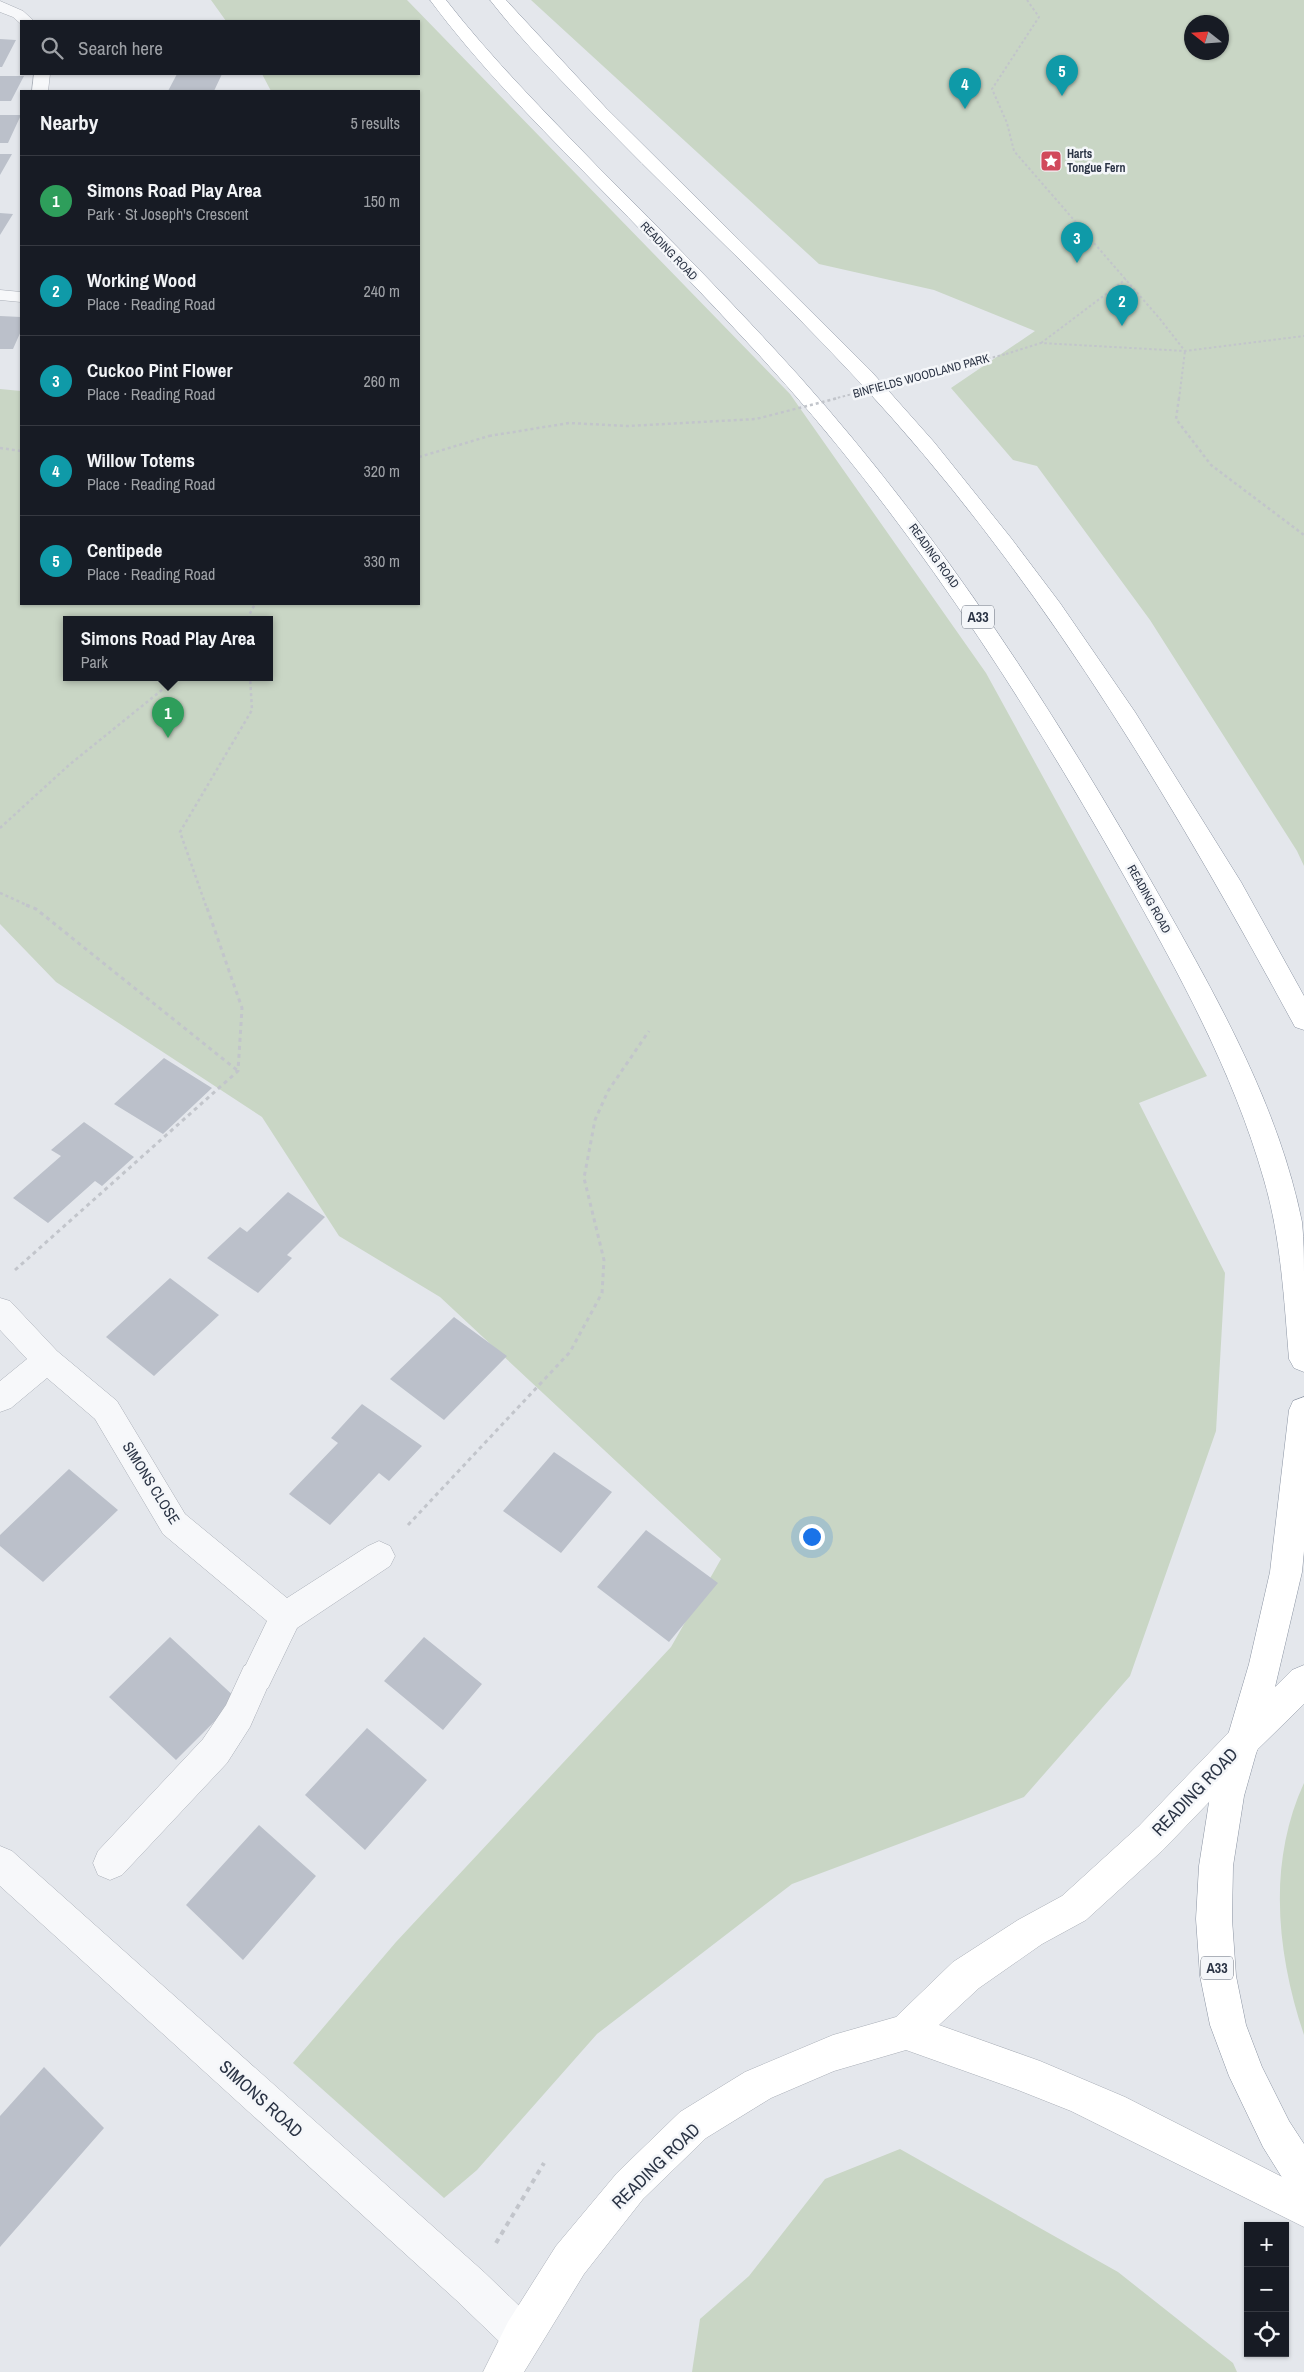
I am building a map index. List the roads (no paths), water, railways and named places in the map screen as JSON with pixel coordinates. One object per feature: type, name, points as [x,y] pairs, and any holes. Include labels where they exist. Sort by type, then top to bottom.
[{"type":"main road","name":"READING ROAD","points":[[438,0],[480,52],[542,120],[792,380],[926,544],[981,622],[1104,818],[1168,934],[1244,1085],[1279,1181],[1292,1248],[1304,1359]]},
{"type":"main road","points":[[498,0],[600,112],[821,330],[900,414],[1005,542],[1066,626],[1139,734],[1217,858],[1304,1020]]},
{"type":"main road","name":"READING ROAD","points":[[503,2372],[522,2336],[570,2260],[630,2186],[693,2125],[758,2085],[833,2053],[906,2032],[966,1975],[1030,1932],[1074,1908],[1151,1838],[1244,1741],[1265,1664],[1286,1572],[1304,1410]]},
{"type":"main road","name":"A33","points":[[1304,1681],[1244,1741],[1227,1796],[1216,1866],[1214,1919],[1218,1976],[1228,2025],[1247,2076],[1276,2134],[1304,2179]]},
{"type":"main road","points":[[906,2032],[1084,2098],[1304,2208]]},
{"type":"street","points":[[0,6],[18,14],[25,20]]},
{"type":"street","points":[[40,90],[42,75]]},
{"type":"street","points":[[0,295],[20,297]]},
{"type":"street","name":"SIMONS CLOSE","points":[[0,1310],[48,1360],[106,1410],[174,1524],[286,1617]]},
{"type":"street","points":[[0,1399],[48,1360]]},
{"type":"street","points":[[110,1863],[215,1751],[238,1716],[286,1617],[379,1556]]},
{"type":"street","name":"SIMONS ROAD","points":[[6,1880],[470,2286],[522,2336]]},
{"type":"place","name":"Centipede","points":[[1062,96]]},
{"type":"place","name":"Willow Totems","points":[[965,109]]},
{"type":"place","name":"Harts Tongue Fern","points":[[1051,161]]},
{"type":"place","name":"Cuckoo Pint Flower","points":[[1077,263]]},
{"type":"place","name":"Working Wood","points":[[1122,326]]},
{"type":"place","name":"Simons Road Play Area","points":[[168,738]]}]
